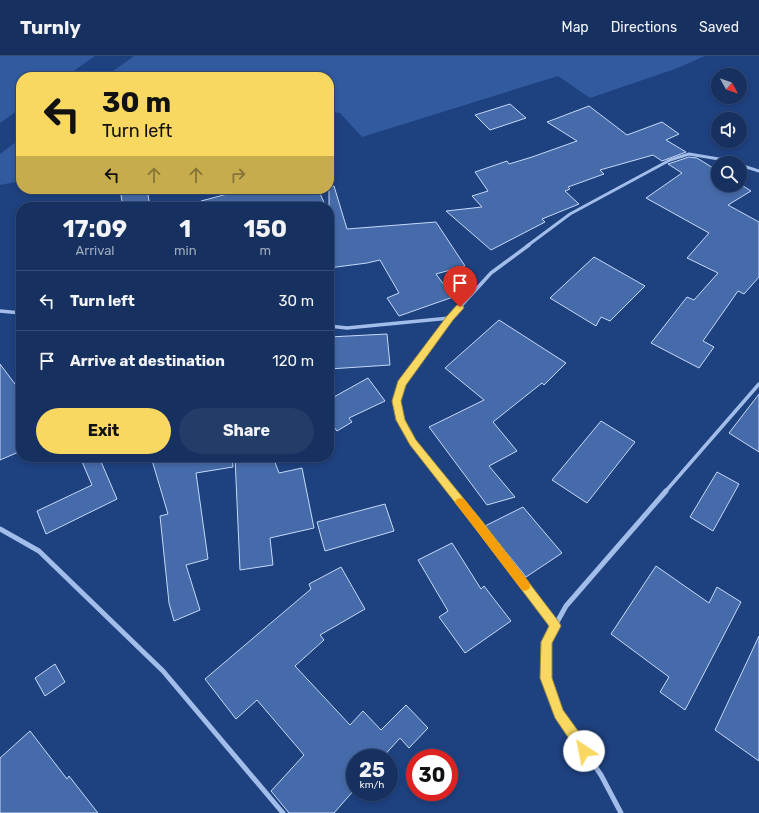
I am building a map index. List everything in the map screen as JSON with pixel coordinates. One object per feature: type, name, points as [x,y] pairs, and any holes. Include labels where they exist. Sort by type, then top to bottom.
[{"type":"street","points":[[555,626],[478,524],[413,443],[400,420],[397,401],[402,384],[450,318],[491,273],[570,214],[670,160],[689,154],[711,158]]},
{"type":"street","points":[[747,167],[759,171]]},
{"type":"street","points":[[0,311],[16,313]]},
{"type":"street","points":[[334,327],[347,328],[450,318]]},
{"type":"street","points":[[621,813],[601,775],[559,714],[546,678],[546,642],[566,606],[759,384]]},
{"type":"street","points":[[0,529],[39,551],[163,671],[283,813]]},
{"type":"shaded area","points":[[0,56],[95,56],[72,72],[16,72],[16,112],[0,123]]},
{"type":"shaded area","points":[[134,56],[705,56],[675,69],[590,98],[558,76],[362,137],[340,113],[334,112],[334,72],[112,72]]},
{"type":"shaded area","points":[[16,142],[16,182],[0,185],[0,154]]},
{"type":"building","points":[[510,104],[526,118],[490,130],[475,115]]},
{"type":"building","points":[[589,106],[627,135],[662,122],[679,134],[666,140],[686,152],[662,161],[653,155],[600,170],[604,174],[568,187],[570,189],[565,191],[579,204],[542,219],[545,222],[491,250],[446,211],[482,207],[472,196],[488,191],[475,172],[507,161],[509,164],[577,141],[547,122]]},
{"type":"building","points":[[689,157],[697,158],[711,167],[711,192],[747,192],[747,188],[751,191],[728,205],[759,222],[759,277],[744,294],[738,291],[703,341],[714,347],[699,368],[651,343],[687,297],[694,300],[718,273],[687,258],[709,233],[646,198],[682,173],[668,164]]},
{"type":"building","points":[[334,186],[347,229],[436,222],[465,266],[436,274],[453,297],[399,316],[387,298],[399,293],[380,260],[334,267],[334,202],[329,202],[329,194],[334,194]]},
{"type":"building","points":[[121,194],[148,194],[149,202],[122,202]]},
{"type":"building","points":[[227,194],[320,194],[324,202],[201,202]]},
{"type":"building","points":[[594,257],[645,286],[610,321],[601,317],[596,326],[550,298]]},
{"type":"building","points":[[499,320],[566,363],[544,385],[542,383],[493,422],[517,451],[489,466],[515,497],[487,505],[429,427],[484,400],[445,368]]},
{"type":"building","points":[[387,334],[390,365],[334,369],[334,337]]},
{"type":"building","points":[[0,364],[16,385],[16,453],[0,460]]},
{"type":"building","points":[[368,378],[385,401],[349,418],[352,422],[337,431],[334,427],[334,397]]},
{"type":"building","points":[[759,394],[759,452],[729,433]]},
{"type":"building","points":[[601,421],[635,442],[587,503],[552,480]]},
{"type":"building","points":[[82,462],[101,462],[117,499],[46,534],[37,511],[92,485]]},
{"type":"building","points":[[152,462],[232,462],[233,467],[196,473],[208,559],[186,565],[200,610],[174,621],[169,603],[160,516],[168,514]]},
{"type":"building","points":[[235,462],[275,462],[279,473],[302,468],[314,528],[270,538],[273,565],[240,570]]},
{"type":"building","points":[[717,472],[739,484],[713,531],[690,517]]},
{"type":"building","points":[[385,504],[394,531],[325,551],[317,522]]},
{"type":"building","points":[[523,507],[562,553],[526,577],[485,526]]},
{"type":"building","points":[[452,543],[481,589],[484,586],[511,621],[465,653],[439,617],[448,611],[418,560]]},
{"type":"building","points":[[656,566],[709,603],[717,587],[741,602],[685,710],[660,692],[669,677],[611,634]]},
{"type":"building","points":[[341,567],[365,609],[320,635],[324,640],[295,666],[350,725],[363,711],[381,730],[406,705],[428,728],[409,748],[400,738],[390,749],[346,749],[346,799],[334,813],[289,813],[271,791],[304,755],[257,700],[236,719],[205,679],[311,589],[309,584]]},
{"type":"building","points":[[759,636],[759,761],[715,730]]},
{"type":"building","points":[[55,664],[65,682],[45,696],[35,678]]},
{"type":"building","points":[[30,731],[67,779],[69,776],[98,813],[0,813],[0,758]]},
{"type":"slow traffic","points":[[460,502],[525,586]]},
{"type":"route","points":[[460,307],[450,318],[402,384],[397,401],[400,420],[413,443],[478,524],[555,626],[546,642],[546,678],[559,714],[584,751]]}]
